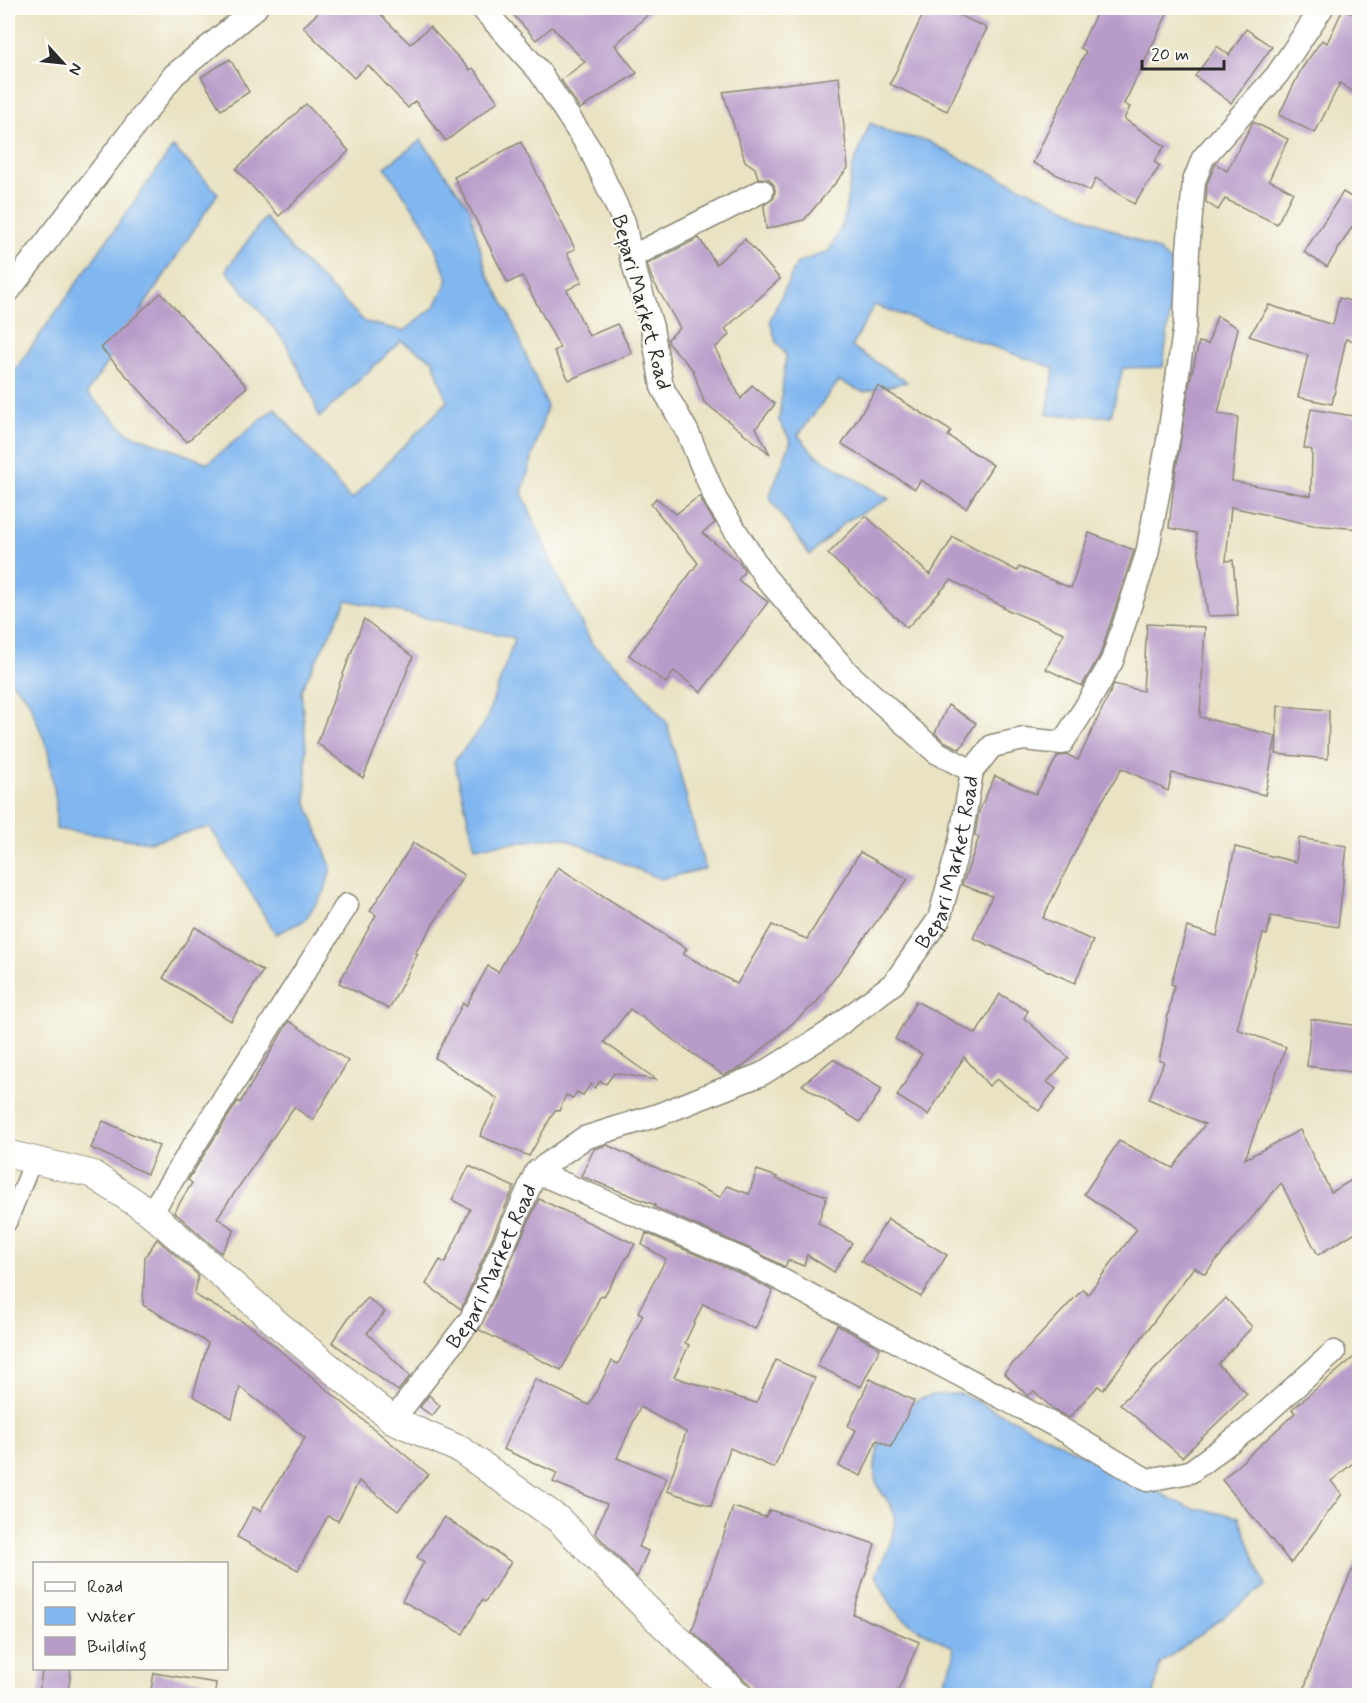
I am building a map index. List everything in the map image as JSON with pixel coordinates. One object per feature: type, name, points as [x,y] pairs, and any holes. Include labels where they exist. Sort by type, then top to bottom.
[{"type":"street","points":[[8,292],[174,75],[256,8]]},
{"type":"street","name":"Bepari Market Road","points":[[393,1420],[471,1320],[536,1172],[584,1138],[658,1115],[762,1074],[828,1033],[894,983],[939,919],[961,837],[972,771],[936,752],[848,673],[765,576],[716,500],[688,433],[662,387],[652,327],[631,257],[624,222],[591,151],[539,71],[482,8]]},
{"type":"street","points":[[972,771],[992,746],[1024,739],[1062,743],[1112,661],[1147,554],[1169,435],[1185,324],[1194,181],[1203,158],[1277,75],[1322,8]]},
{"type":"street","points":[[631,257],[762,191]]},
{"type":"street","points":[[152,1213],[347,905]]},
{"type":"street","points":[[8,1154],[92,1174],[152,1213],[281,1327],[393,1420],[461,1450],[558,1519],[658,1620],[739,1695]]},
{"type":"street","points":[[8,1223],[33,1161]]},
{"type":"street","points":[[536,1172],[748,1262],[1065,1431],[1147,1480],[1190,1472],[1249,1428],[1334,1352]]},
{"type":"water","points":[[870,123],[891,133],[928,141],[957,157],[1159,251],[1176,267],[1163,367],[1123,368],[1111,416],[1047,415],[1054,368],[874,305],[852,347],[907,382],[863,392],[839,381],[798,435],[814,454],[889,499],[846,521],[810,555],[769,498],[791,441],[779,421],[786,355],[776,342],[770,320],[797,263],[829,251],[843,224],[852,169]]},
{"type":"water","points":[[421,140],[469,207],[487,273],[508,311],[547,406],[522,493],[556,572],[592,644],[629,677],[667,723],[705,869],[660,879],[561,837],[475,847],[454,761],[485,723],[515,638],[347,600],[301,690],[306,747],[306,801],[331,867],[325,891],[304,921],[276,934],[210,827],[149,842],[56,829],[56,802],[48,750],[28,699],[8,678],[8,380],[173,147],[218,193],[87,393],[128,433],[208,463],[275,408],[351,500],[447,402],[433,360],[401,341],[319,418],[312,395],[285,342],[226,270],[265,217],[291,249],[365,322],[404,331],[435,306],[448,280],[428,230],[385,167]]},
{"type":"water","points":[[962,1394],[1188,1507],[1239,1517],[1265,1586],[1160,1664],[1154,1695],[938,1695],[954,1659],[953,1647],[906,1621],[890,1603],[876,1575],[894,1529],[894,1514],[876,1482],[875,1463],[883,1437],[890,1424],[909,1405],[921,1398],[935,1395]]},
{"type":"building","points":[[323,8],[374,8],[410,44],[430,27],[470,70],[473,68],[498,101],[446,141],[415,101],[408,108],[368,65],[354,78],[303,27]]},
{"type":"building","points":[[507,8],[655,8],[615,45],[637,73],[580,109],[561,80],[585,62],[552,27],[536,40]]},
{"type":"building","points":[[926,8],[944,8],[987,28],[947,111],[890,84]]},
{"type":"building","points":[[1099,8],[1170,8],[1124,104],[1130,107],[1124,119],[1165,146],[1154,162],[1160,166],[1134,204],[1096,178],[1090,191],[1033,163],[1086,51],[1080,48]]},
{"type":"building","points":[[1343,9],[1359,17],[1359,96],[1340,83],[1315,133],[1279,115],[1302,68],[1322,40],[1327,43]]},
{"type":"building","points":[[1246,29],[1272,47],[1231,103],[1195,76],[1217,46],[1229,55]]},
{"type":"building","points":[[230,59],[249,92],[221,110],[201,77]]},
{"type":"building","points":[[839,77],[848,168],[804,220],[766,229],[764,205],[774,198],[774,185],[769,179],[758,178],[755,168],[745,161],[723,92]]},
{"type":"building","points":[[306,104],[349,151],[279,216],[236,169]]},
{"type":"building","points":[[1253,122],[1288,139],[1269,180],[1293,192],[1277,224],[1225,199],[1218,210],[1206,202],[1207,184],[1215,165],[1227,171]]},
{"type":"building","points":[[521,142],[575,249],[567,253],[582,282],[567,290],[589,336],[617,324],[632,353],[569,380],[554,351],[560,348],[522,276],[508,283],[454,177]]},
{"type":"building","points":[[1343,192],[1359,202],[1359,216],[1327,267],[1304,252]]},
{"type":"building","points":[[699,238],[716,264],[745,239],[780,279],[725,329],[730,334],[715,348],[741,399],[752,385],[775,404],[756,428],[770,454],[704,402],[693,370],[669,344],[668,339],[680,328],[652,279],[647,264]]},
{"type":"building","points":[[161,293],[247,387],[187,442],[101,348]]},
{"type":"building","points":[[1339,298],[1359,303],[1359,342],[1346,339],[1332,404],[1298,397],[1308,355],[1249,336],[1269,305],[1333,325]]},
{"type":"building","points":[[1217,316],[1238,328],[1218,414],[1238,417],[1232,481],[1311,496],[1312,450],[1304,448],[1311,409],[1359,417],[1359,529],[1313,525],[1231,507],[1226,561],[1233,560],[1238,615],[1208,616],[1196,533],[1169,528],[1190,381],[1199,342],[1208,344]]},
{"type":"building","points":[[878,386],[951,431],[948,436],[993,465],[966,508],[921,480],[915,489],[842,444]]},
{"type":"building","points":[[699,496],[715,523],[702,533],[739,562],[745,571],[738,580],[768,602],[701,692],[674,671],[666,683],[629,655],[698,563],[651,504],[656,498],[676,514]]},
{"type":"building","points":[[866,516],[930,575],[953,537],[1017,571],[1019,567],[1071,588],[1089,533],[1134,550],[1100,655],[1082,686],[1046,669],[1064,633],[1003,608],[951,580],[907,628],[828,554]]},
{"type":"building","points":[[364,619],[413,657],[363,778],[317,743]]},
{"type":"building","points":[[1147,624],[1205,627],[1200,717],[1276,736],[1265,795],[1172,773],[1168,791],[1122,768],[1090,821],[1043,918],[1093,941],[1075,983],[973,938],[992,896],[962,885],[979,837],[975,835],[979,811],[995,776],[1036,794],[1058,756],[1068,755],[1078,760],[1114,684],[1143,691]]},
{"type":"building","points":[[948,705],[976,723],[960,749],[944,741],[935,733]]},
{"type":"building","points":[[1278,706],[1329,710],[1328,759],[1276,754]]},
{"type":"building","points":[[1299,838],[1347,846],[1338,927],[1271,916],[1267,935],[1263,934],[1237,1029],[1286,1047],[1245,1159],[1300,1130],[1331,1192],[1359,1176],[1359,1230],[1318,1255],[1281,1183],[1205,1274],[1194,1267],[1103,1390],[1098,1386],[1069,1418],[1054,1410],[1034,1391],[1028,1396],[1004,1373],[1083,1289],[1088,1294],[1137,1229],[1084,1194],[1119,1141],[1173,1168],[1205,1124],[1149,1099],[1164,1062],[1159,1061],[1174,985],[1171,984],[1187,927],[1217,936],[1235,847],[1296,862]]},
{"type":"building","points":[[413,843],[464,875],[415,953],[418,954],[389,1009],[339,983],[376,915],[370,911]]},
{"type":"building","points":[[860,852],[908,879],[816,1003],[742,1067],[723,1075],[630,1009],[604,1042],[657,1080],[614,1073],[606,1084],[600,1081],[595,1088],[591,1084],[583,1095],[577,1092],[573,1098],[566,1095],[559,1111],[555,1110],[529,1156],[480,1136],[498,1099],[435,1058],[463,1003],[466,1006],[488,966],[498,972],[558,867],[687,949],[683,954],[737,984],[772,925],[807,939]]},
{"type":"building","points":[[195,927],[263,971],[231,1021],[163,978]]},
{"type":"building","points":[[1000,994],[1028,1011],[1024,1018],[1069,1058],[1047,1082],[1056,1089],[1039,1111],[997,1079],[989,1086],[964,1057],[928,1115],[897,1096],[922,1054],[895,1039],[916,1001],[976,1034]]},
{"type":"building","points":[[1311,1019],[1359,1026],[1359,1073],[1307,1066]]},
{"type":"building","points":[[289,1021],[348,1061],[313,1120],[294,1107],[217,1218],[235,1230],[221,1253],[174,1212],[192,1183],[188,1180],[238,1101],[240,1103]]},
{"type":"building","points":[[833,1059],[882,1089],[860,1122],[802,1085]]},
{"type":"building","points":[[103,1121],[159,1146],[147,1174],[91,1148]]},
{"type":"building","points":[[607,1145],[720,1197],[727,1186],[749,1194],[757,1170],[777,1177],[776,1179],[827,1196],[818,1223],[852,1243],[834,1272],[807,1255],[804,1266],[788,1260],[785,1267],[753,1250],[654,1207],[655,1205],[581,1176],[594,1149]]},
{"type":"building","points":[[469,1166],[514,1187],[461,1309],[426,1284],[440,1260],[445,1263],[470,1209],[452,1200]]},
{"type":"building","points":[[539,1199],[635,1244],[604,1296],[601,1295],[561,1370],[479,1330]]},
{"type":"building","points":[[888,1219],[947,1255],[921,1297],[861,1261]]},
{"type":"building","points":[[646,1233],[742,1274],[773,1291],[755,1329],[703,1304],[685,1343],[689,1345],[674,1377],[756,1403],[776,1360],[815,1378],[774,1468],[730,1448],[711,1506],[667,1491],[686,1432],[640,1407],[617,1458],[667,1478],[639,1547],[648,1551],[637,1577],[595,1533],[607,1504],[553,1482],[557,1473],[503,1449],[535,1379],[589,1405],[612,1361],[618,1364],[643,1315],[638,1312],[666,1259],[642,1245]]},
{"type":"building","points":[[157,1239],[198,1275],[195,1295],[252,1327],[428,1474],[398,1511],[359,1481],[338,1521],[328,1516],[298,1570],[237,1537],[253,1507],[260,1511],[305,1438],[240,1387],[232,1418],[193,1396],[208,1343],[143,1305],[145,1257]]},
{"type":"building","points":[[368,1298],[385,1312],[367,1333],[410,1376],[398,1391],[332,1342],[349,1317]]},
{"type":"building","points":[[1226,1298],[1252,1327],[1218,1364],[1247,1394],[1182,1457],[1120,1404]]},
{"type":"building","points":[[837,1325],[880,1348],[861,1387],[817,1366]]},
{"type":"building","points":[[1359,1353],[1359,1458],[1331,1481],[1342,1494],[1291,1563],[1222,1480],[1295,1413],[1292,1409]]},
{"type":"building","points":[[870,1379],[914,1401],[891,1447],[877,1440],[861,1476],[839,1466],[856,1430],[848,1426]]},
{"type":"building","points":[[429,1395],[440,1406],[432,1416],[420,1407]]},
{"type":"building","points":[[733,1507],[765,1517],[770,1510],[875,1544],[853,1614],[919,1642],[896,1695],[754,1695],[750,1685],[692,1631]]},
{"type":"building","points":[[444,1517],[511,1562],[485,1602],[482,1600],[463,1634],[402,1601],[424,1562],[417,1557]]},
{"type":"building","points":[[1359,1555],[1359,1695],[1339,1689],[1337,1695],[1302,1695],[1322,1637]]},
{"type":"building","points":[[42,1670],[71,1670],[68,1695],[39,1695]]},
{"type":"building","points":[[154,1673],[216,1683],[215,1695],[150,1695]]}]
